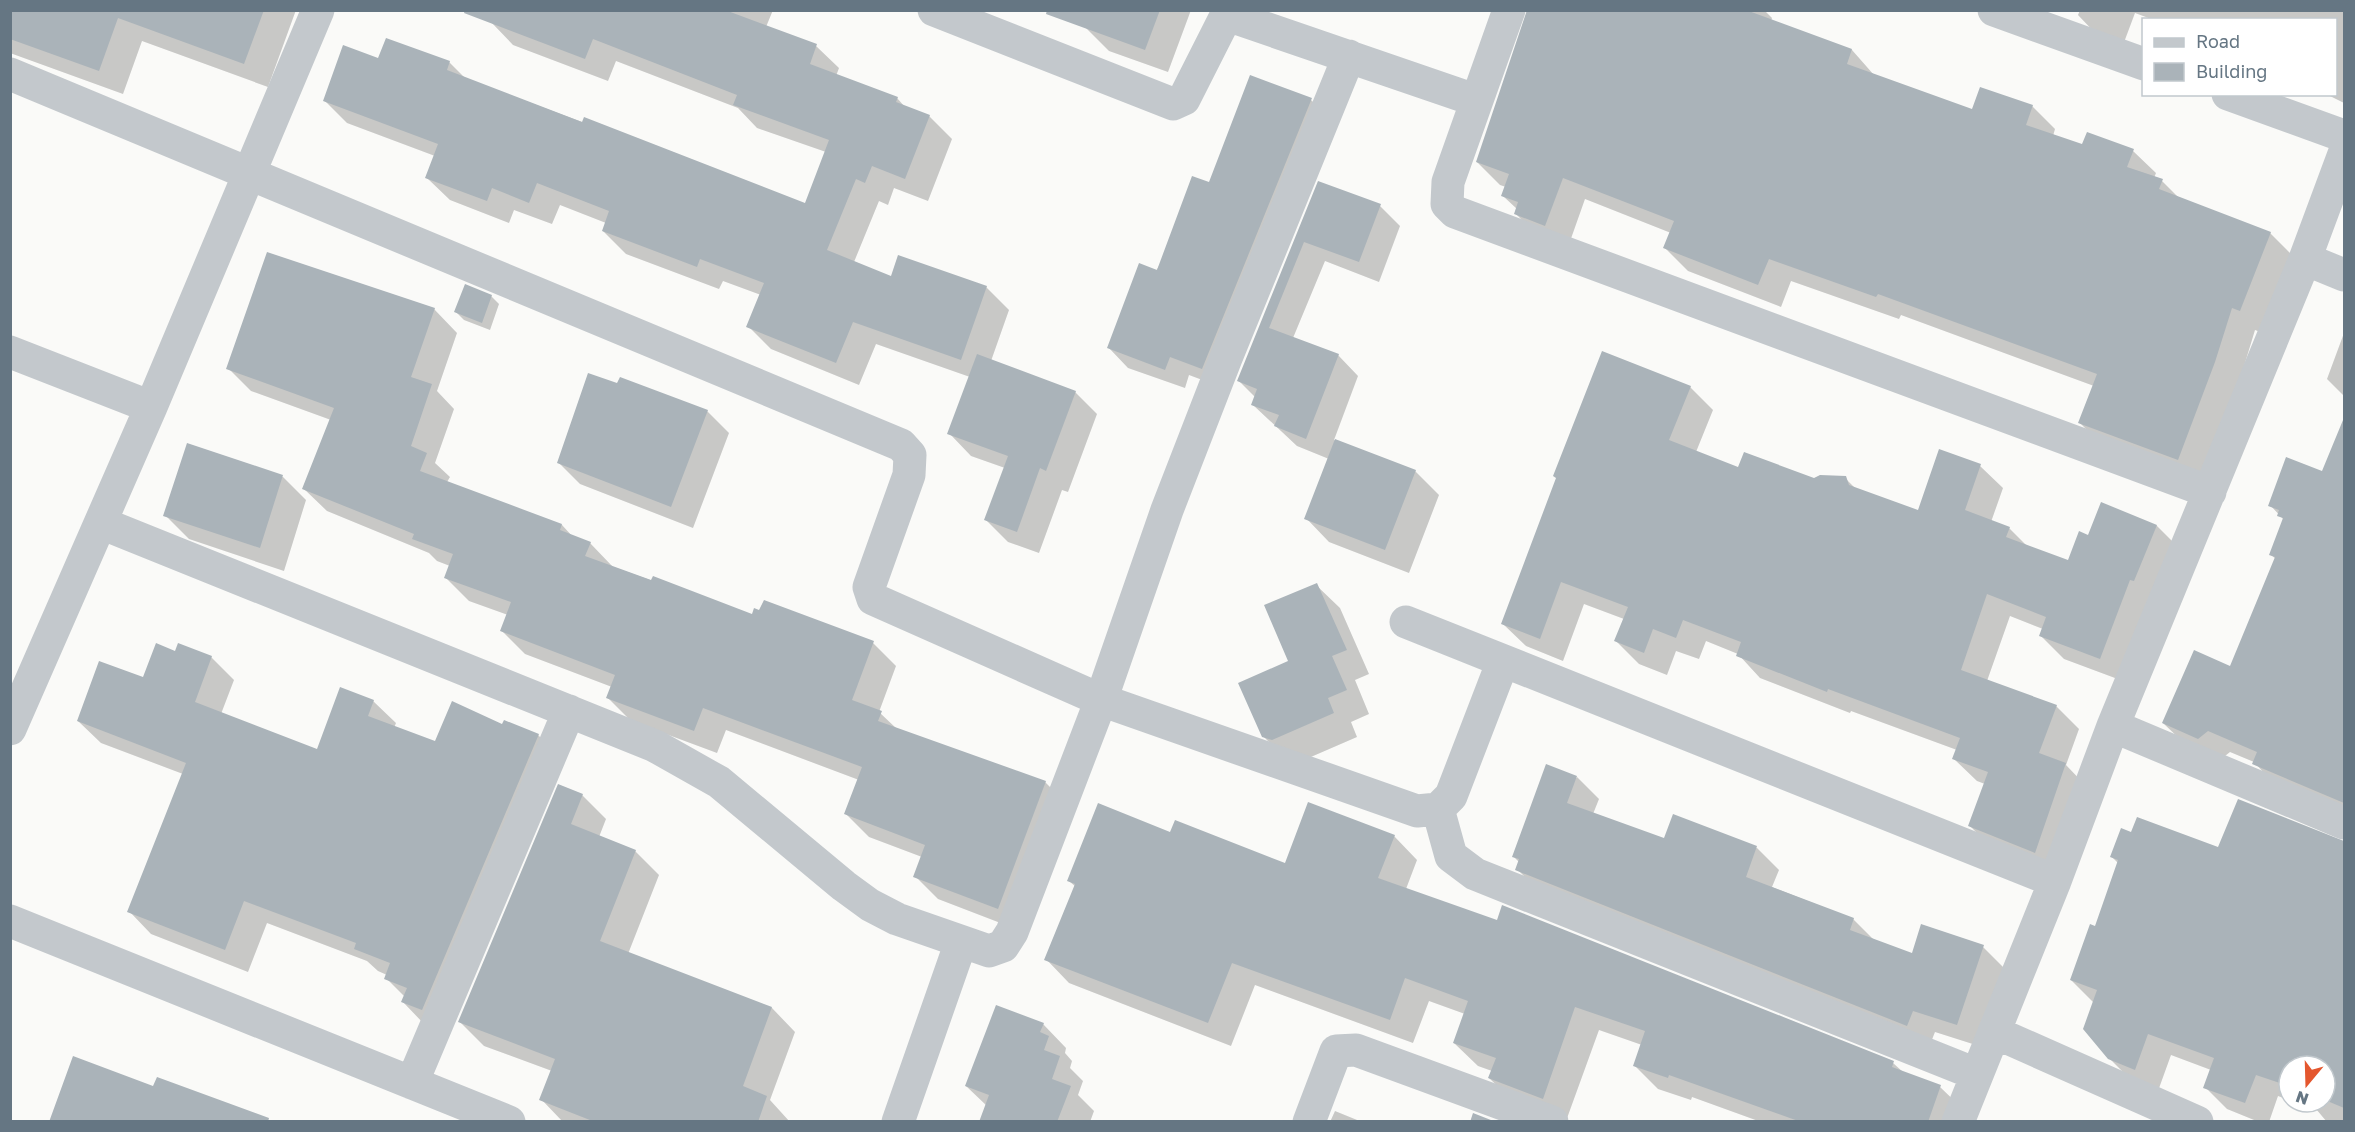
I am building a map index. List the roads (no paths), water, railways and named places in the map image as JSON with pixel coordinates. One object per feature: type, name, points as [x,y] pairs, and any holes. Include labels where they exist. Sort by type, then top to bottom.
[{"type":"street","points":[[10,729],[151,407],[318,10]]},
{"type":"street","points":[[934,10],[1173,105],[1181,102],[1187,94],[1228,13],[1475,100]]},
{"type":"street","points":[[1509,10],[1475,100],[1446,195],[1447,204],[1462,216],[2210,492]]},
{"type":"street","points":[[1994,10],[2142,63]]},
{"type":"street","points":[[101,523],[569,711],[685,761],[719,782],[870,905],[897,919],[989,951],[1003,946],[1012,932],[1101,700],[1171,499],[1349,56]]},
{"type":"street","points":[[10,74],[901,446],[909,455],[909,475],[869,587],[869,594],[881,603],[1101,700],[1417,811],[1438,809],[1451,796],[1503,661]]},
{"type":"street","points":[[2234,96],[2344,136]]},
{"type":"street","points":[[1958,1122],[2055,881],[2113,726],[2305,259],[2344,154]]},
{"type":"street","points":[[2305,259],[2344,275]]},
{"type":"street","points":[[10,352],[151,407]]},
{"type":"street","points":[[1406,622],[2055,881]]},
{"type":"street","points":[[412,1083],[569,711]]},
{"type":"street","points":[[2113,726],[2344,823]]},
{"type":"street","points":[[1438,809],[1451,856],[1475,874],[1976,1074]]},
{"type":"street","points":[[10,921],[509,1122]]},
{"type":"street","points":[[898,1122],[962,942]]},
{"type":"street","points":[[1994,1032],[2197,1122]]},
{"type":"street","points":[[1309,1122],[1336,1051],[1356,1050],[1552,1122]]}]
